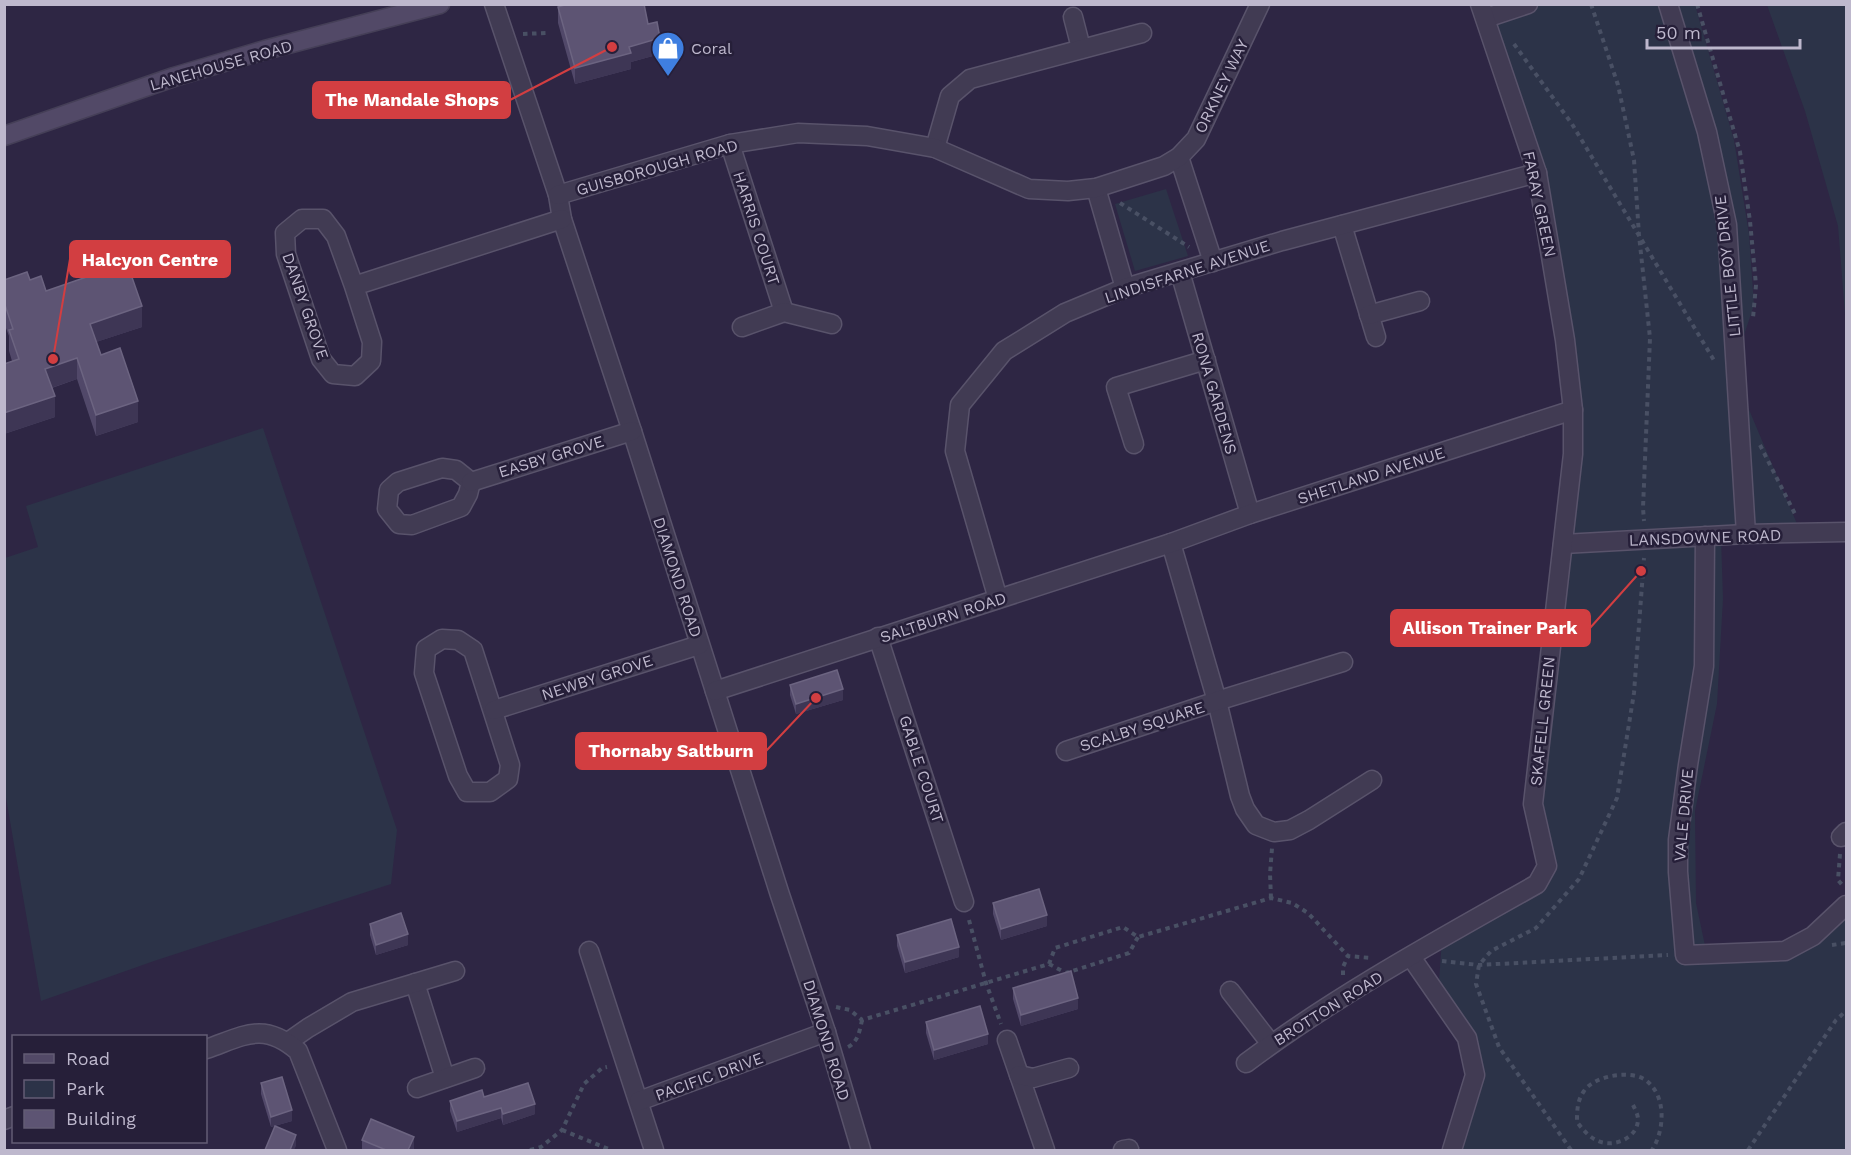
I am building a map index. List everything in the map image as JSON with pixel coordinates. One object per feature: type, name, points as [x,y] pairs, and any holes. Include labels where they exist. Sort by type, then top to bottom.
[{"type":"street","name":"LANEHOUSE ROAD","points":[[4,136],[174,77],[440,4]]},
{"type":"street","name":"DIAMOND ROAD","points":[[494,4],[558,195],[562,219],[699,645],[819,1009],[861,1150]]},
{"type":"street","name":"ORKNEY WAY","points":[[935,148],[1029,189],[1096,188],[1164,166],[1179,157],[1196,139],[1260,4]]},
{"type":"street","points":[[1483,11],[1528,4]]},
{"type":"street","name":"LITTLE BOY DRIVE","points":[[1668,4],[1707,132],[1727,225],[1746,534]]},
{"type":"street","name":"FARAY GREEN","points":[[1483,11],[1537,173],[1565,340],[1573,410]]},
{"type":"street","points":[[1073,17],[1081,48]]},
{"type":"street","points":[[935,148],[950,96],[970,79],[1142,33]]},
{"type":"street","name":"GUISBOROUGH ROAD","points":[[558,195],[729,144],[798,133],[867,135],[935,148]]},
{"type":"street","name":"HARRIS COURT","points":[[729,144],[784,312]]},
{"type":"street","points":[[1179,157],[1213,262]]},
{"type":"street","name":"LINDISFARNE AVENUE","points":[[998,599],[955,451],[960,405],[1004,351],[1065,313],[1125,288],[1282,241],[1537,173]]},
{"type":"street","points":[[1096,188],[1125,288]]},
{"type":"street","name":"DANBY GROVE","points":[[302,219],[323,219],[336,236],[354,286],[372,342],[371,362],[355,376],[333,374],[321,359],[286,254],[285,233],[302,219]]},
{"type":"street","points":[[354,286],[562,219]]},
{"type":"street","points":[[1342,225],[1376,338]]},
{"type":"street","name":"RONA GARDENS","points":[[1180,272],[1250,514]]},
{"type":"street","points":[[1369,315],[1420,301]]},
{"type":"street","points":[[742,327],[784,312],[832,324]]},
{"type":"street","points":[[1134,444],[1116,387],[1206,360]]},
{"type":"street","name":"SHETLAND AVENUE","points":[[1171,543],[1250,514],[1573,410]]},
{"type":"street","name":"SKAFELL GREEN","points":[[1412,957],[1537,884],[1547,866],[1533,804],[1573,454],[1573,410]]},
{"type":"street","name":"EASBY GROVE","points":[[471,482],[632,431]]},
{"type":"street","name":"LANSDOWNE ROAD","points":[[1563,544],[1746,534],[1846,532]]},
{"type":"street","name":"VALE DRIVE","points":[[1685,955],[1678,872],[1678,840],[1704,666],[1705,536]]},
{"type":"street","points":[[1171,543],[1217,701]]},
{"type":"street","name":"SALTBURN ROAD","points":[[715,691],[1171,543]]},
{"type":"street","name":"GABLE COURT","points":[[878,637],[964,902]]},
{"type":"street","points":[[442,639],[458,640],[473,650],[494,710],[510,765],[508,779],[490,792],[467,792],[458,776],[424,673],[426,650],[442,639]]},
{"type":"street","name":"NEWBY GROVE","points":[[494,710],[699,645]]},
{"type":"street","name":"SCALBY SQUARE","points":[[1066,751],[1343,662]]},
{"type":"street","name":"SCALBY SQUARE","points":[[1217,701],[1245,809],[1257,825],[1274,832]]},
{"type":"street","points":[[1274,832],[1290,830],[1309,820],[1372,780]]},
{"type":"street","points":[[1685,955],[1785,951],[1813,936],[1846,905]]},
{"type":"street","points":[[589,951],[639,1101]]},
{"type":"street","points":[[1412,957],[1467,1038],[1475,1075],[1452,1150]]},
{"type":"street","name":"BROTTON ROAD","points":[[1246,1063],[1271,1044],[1412,957]]},
{"type":"street","points":[[288,1042],[351,1002],[455,970]]},
{"type":"street","points":[[415,983],[445,1078]]},
{"type":"street","points":[[1230,991],[1271,1044]]},
{"type":"street","name":"PACIFIC DRIVE","points":[[654,1150],[639,1101],[826,1032]]},
{"type":"street","points":[[207,1049],[260,1033],[274,1035],[288,1042],[298,1052],[337,1150]]},
{"type":"street","points":[[1007,1040],[1045,1150]]},
{"type":"street","points":[[417,1088],[475,1068]]},
{"type":"street","points":[[1019,1075],[1033,1078],[1069,1068]]},
{"type":"path","points":[[1571,1150],[1499,1047],[1476,984],[1479,965],[1491,951],[1536,928],[1579,879],[1617,798],[1634,693],[1645,539],[1643,508],[1650,338],[1634,160],[1618,85],[1592,4]]},
{"type":"path","points":[[1509,39],[1572,124],[1719,369]]},
{"type":"path","points":[[1096,188],[1213,262]]},
{"type":"path","points":[[1758,441],[1804,533]]},
{"type":"path","points":[[1271,898],[1270,874],[1274,832]]},
{"type":"path","points":[[1844,834],[1838,880],[1846,890]]},
{"type":"path","points":[[862,1020],[1049,964],[1066,973],[1129,953],[1138,937],[1271,898],[1292,903],[1308,913],[1348,956],[1376,959],[1390,969]]},
{"type":"path","points":[[964,902],[986,983],[1007,1040]]},
{"type":"path","points":[[1049,964],[1055,948],[1123,927],[1138,937]]},
{"type":"path","points":[[1412,957],[1479,965],[1685,955]]},
{"type":"path","points":[[819,1009],[835,1006],[850,1010],[862,1020]]},
{"type":"path","points":[[1749,1150],[1836,1020],[1846,1011]]},
{"type":"path","points":[[832,1053],[852,1046],[860,1033],[862,1020]]},
{"type":"path","points":[[530,1150],[541,1146],[562,1130],[584,1084],[602,1068],[625,1061]]},
{"type":"path","points":[[1633,1105],[1638,1119],[1634,1132],[1620,1143],[1601,1143],[1587,1134],[1577,1122],[1577,1106],[1584,1089],[1603,1078],[1620,1074],[1643,1079],[1657,1093],[1662,1115],[1657,1142],[1652,1150]]},
{"type":"path","points":[[562,1130],[611,1150]]},
{"type":"green space","points":[[1483,5],[1695,5],[1734,140],[1749,234],[1754,305],[1741,344],[1745,400],[1800,531],[1721,537],[1723,599],[1717,704],[1695,811],[1696,903],[1707,955],[1785,951],[1846,905],[1846,1150],[1452,1150],[1475,1075],[1438,996],[1442,939],[1547,866],[1534,809],[1573,410],[1557,286]]},
{"type":"green space","points":[[1767,5],[1846,5],[1846,327],[1838,226],[1805,111]]},
{"type":"green space","points":[[1166,189],[1188,256],[1135,271],[1115,204]]},
{"type":"green space","points":[[263,428],[397,830],[391,884],[154,961],[41,1001],[5,792],[5,558],[38,547],[26,506]]},
{"type":"building","points":[[568,4],[644,4],[648,24],[657,22],[660,38],[629,47],[631,53],[575,68],[558,7]]},
{"type":"building","points":[[127,263],[142,306],[90,324],[101,355],[120,348],[138,401],[96,415],[77,358],[45,369],[55,396],[4,413],[4,364],[19,359],[9,330],[13,329],[4,302],[4,280],[27,272],[30,280],[41,276],[46,291]]},
{"type":"building","points":[[837,670],[843,689],[796,704],[790,685]]},
{"type":"building","points":[[1039,889],[1047,915],[1001,929],[993,903]]},
{"type":"building","points":[[401,913],[408,934],[376,945],[370,924]]},
{"type":"building","points":[[951,919],[959,947],[905,962],[897,935]]},
{"type":"building","points":[[1071,971],[1078,998],[1021,1015],[1013,988]]},
{"type":"building","points":[[980,1006],[988,1034],[934,1050],[926,1022]]},
{"type":"building","points":[[282,1077],[292,1110],[271,1117],[261,1083]]},
{"type":"building","points":[[528,1083],[535,1104],[503,1114],[501,1108],[457,1121],[450,1101],[482,1090],[484,1097]]},
{"type":"building","points":[[371,1119],[414,1137],[408,1150],[386,1150],[362,1140]]},
{"type":"building","points":[[275,1126],[296,1135],[290,1150],[265,1150]]},
{"type":"place","name":"The Mandale Shops","points":[[612,47]]},
{"type":"place","name":"Coral","points":[[668,77]]},
{"type":"place","name":"Halcyon Centre","points":[[53,359]]},
{"type":"place","name":"Allison Trainer Park","points":[[1641,571]]},
{"type":"place","name":"Thornaby Saltburn","points":[[816,698]]}]
